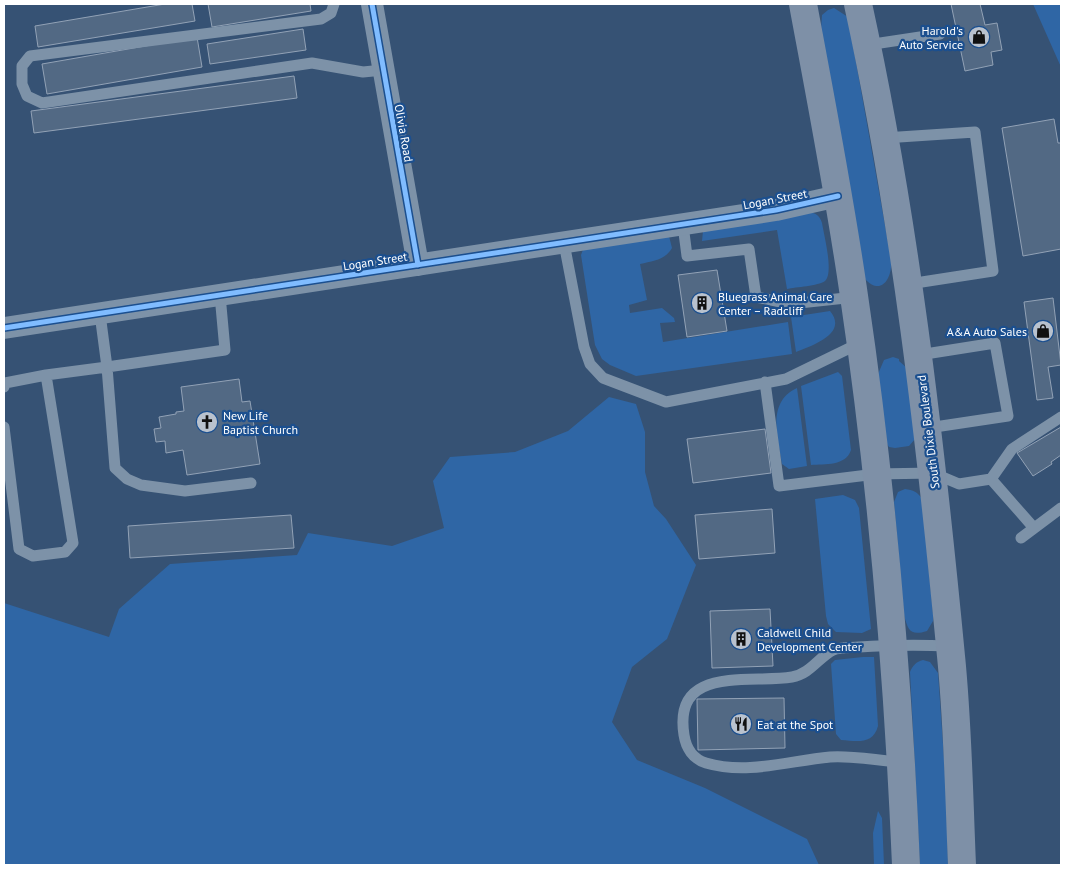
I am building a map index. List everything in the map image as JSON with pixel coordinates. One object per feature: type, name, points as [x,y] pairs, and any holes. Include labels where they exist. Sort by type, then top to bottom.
[{"type":"highway","points":[[803,4],[855,297],[894,645],[906,865]]},
{"type":"highway","name":"South Dixie Boulevard","points":[[858,4],[884,138],[909,284],[928,428],[950,646],[962,865]]},
{"type":"street","name":"Olivia Road","points":[[372,4],[418,265]]},
{"type":"street","name":"Logan Street","points":[[4,328],[683,225],[776,210],[838,196]]},
{"type":"lane","points":[[334,4],[331,12],[321,19],[30,56],[22,66],[22,84],[27,96],[42,103],[312,63],[362,72],[383,70]]},
{"type":"lane","points":[[867,46],[940,34]]},
{"type":"lane","points":[[884,138],[975,132],[993,271],[909,284]]},
{"type":"lane","points":[[683,225],[687,256],[749,249],[756,297],[790,304],[855,297]]},
{"type":"lane","points":[[564,243],[584,346],[590,364],[603,378],[666,402],[786,379],[860,342]]},
{"type":"lane","points":[[4,387],[5,383],[46,375],[225,350],[220,295]]},
{"type":"lane","points":[[100,314],[107,367],[115,468],[127,479],[141,485],[185,492],[251,483]]},
{"type":"lane","points":[[919,355],[995,343],[1008,416],[928,428]]},
{"type":"lane","points":[[4,427],[19,549],[33,556],[65,552],[73,543],[46,375]]},
{"type":"lane","points":[[765,382],[779,486],[876,474],[933,473],[959,484],[990,480],[1012,449],[1061,417]]},
{"type":"lane","points":[[990,480],[1034,528]]},
{"type":"lane","points":[[1021,538],[1061,508]]},
{"type":"lane","points":[[901,762],[832,757],[750,768],[725,767],[703,762],[690,754],[685,742],[682,722],[685,705],[695,691],[712,683],[794,677],[812,668],[832,651],[841,648],[894,645],[950,646]]},
{"type":"shaded area","points":[[1033,4],[1061,4],[1061,67]]},
{"type":"shaded area","points":[[834,8],[848,17],[891,259],[888,278],[881,285],[877,286],[865,279],[821,30],[822,15]]},
{"type":"shaded area","points":[[809,212],[817,215],[821,221],[829,262],[828,277],[825,281],[817,284],[787,289],[777,230],[702,241],[703,231]]},
{"type":"shaded area","points":[[669,236],[672,248],[666,255],[640,264],[647,300],[629,305],[630,313],[662,308],[674,318],[675,322],[660,323],[663,342],[788,322],[792,354],[636,376],[610,365],[602,359],[595,345],[581,255],[584,247]]},
{"type":"shaded area","points":[[830,311],[835,319],[835,326],[832,332],[826,338],[796,352],[791,317]]},
{"type":"shaded area","points":[[893,357],[899,359],[907,368],[915,439],[909,446],[895,448],[889,447],[887,444],[878,374],[884,360]]},
{"type":"shaded area","points":[[838,372],[842,376],[851,450],[845,459],[840,462],[811,465],[801,386]]},
{"type":"shaded area","points":[[797,388],[807,466],[789,469],[782,464],[776,422],[781,402],[787,394]]},
{"type":"shaded area","points":[[609,397],[636,404],[645,432],[645,472],[654,506],[666,519],[696,565],[667,639],[632,667],[612,722],[637,760],[705,788],[807,839],[819,865],[4,865],[4,603],[109,637],[119,609],[170,564],[297,555],[308,533],[392,546],[444,528],[433,481],[450,457],[515,452],[568,431]]},
{"type":"shaded area","points":[[905,489],[915,492],[922,499],[933,614],[933,621],[927,631],[917,633],[911,631],[904,615],[894,502],[898,492]]},
{"type":"shaded area","points":[[843,495],[855,500],[859,508],[871,629],[862,633],[836,632],[828,624],[826,616],[815,499]]},
{"type":"shaded area","points":[[874,657],[878,726],[876,732],[868,739],[858,741],[841,740],[836,734],[831,664],[835,660]]},
{"type":"shaded area","points":[[923,660],[930,662],[938,673],[946,787],[948,865],[920,865],[910,672],[915,664]]},
{"type":"shaded area","points":[[878,811],[882,818],[884,865],[874,865],[873,833]]},
{"type":"building","points":[[165,4],[192,4],[195,21],[38,47],[35,26]]},
{"type":"building","points":[[208,4],[310,4],[311,11],[212,27]]},
{"type":"building","name":"Harold's Auto Service","points":[[951,4],[980,4],[985,25],[997,23],[1002,50],[991,52],[993,65],[965,71]]},
{"type":"building","points":[[303,29],[306,50],[210,64],[207,44]]},
{"type":"building","points":[[197,37],[202,67],[47,94],[42,64]]},
{"type":"building","points":[[294,76],[297,98],[34,133],[31,111]]},
{"type":"building","points":[[1054,119],[1058,143],[1061,143],[1061,249],[1023,256],[1002,128]]},
{"type":"building","name":"Bluegrass Animal Care Center – Radcliff","points":[[717,270],[727,331],[687,337],[678,275]]},
{"type":"building","name":"A&A Auto Sales","points":[[1053,298],[1061,365],[1048,367],[1053,398],[1037,400],[1024,302]]},
{"type":"building","name":"New Life Baptist Church","points":[[239,379],[242,402],[250,401],[260,464],[187,475],[183,450],[166,453],[165,441],[156,442],[154,429],[161,428],[159,417],[184,411],[181,387]]},
{"type":"building","points":[[1061,427],[1061,455],[1051,462],[1052,464],[1033,476],[1017,453]]},
{"type":"building","points":[[765,429],[771,473],[693,483],[687,439]]},
{"type":"building","points":[[772,509],[775,553],[699,559],[695,515]]},
{"type":"building","points":[[291,515],[294,548],[130,558],[128,526]]},
{"type":"building","name":"Caldwell Child Development Center","points":[[770,609],[773,666],[712,668],[710,611]]},
{"type":"building","name":"Eat at the Spot","points":[[784,698],[785,748],[698,750],[697,699]]},
{"type":"cycle path","points":[[372,4],[418,265]]},
{"type":"cycle path","points":[[4,328],[776,210],[838,196]]},
{"type":"place","name":"Harold's Auto Service","points":[[979,37]]},
{"type":"place","name":"Bluegrass Animal Care Center – Radcliff","points":[[702,303]]},
{"type":"place","name":"A&A Auto Sales","points":[[1043,331]]},
{"type":"place","name":"New Life Baptist Church","points":[[207,422]]},
{"type":"place","name":"Caldwell Child Development Center","points":[[741,639]]},
{"type":"place","name":"Eat at the Spot","points":[[741,724]]}]
